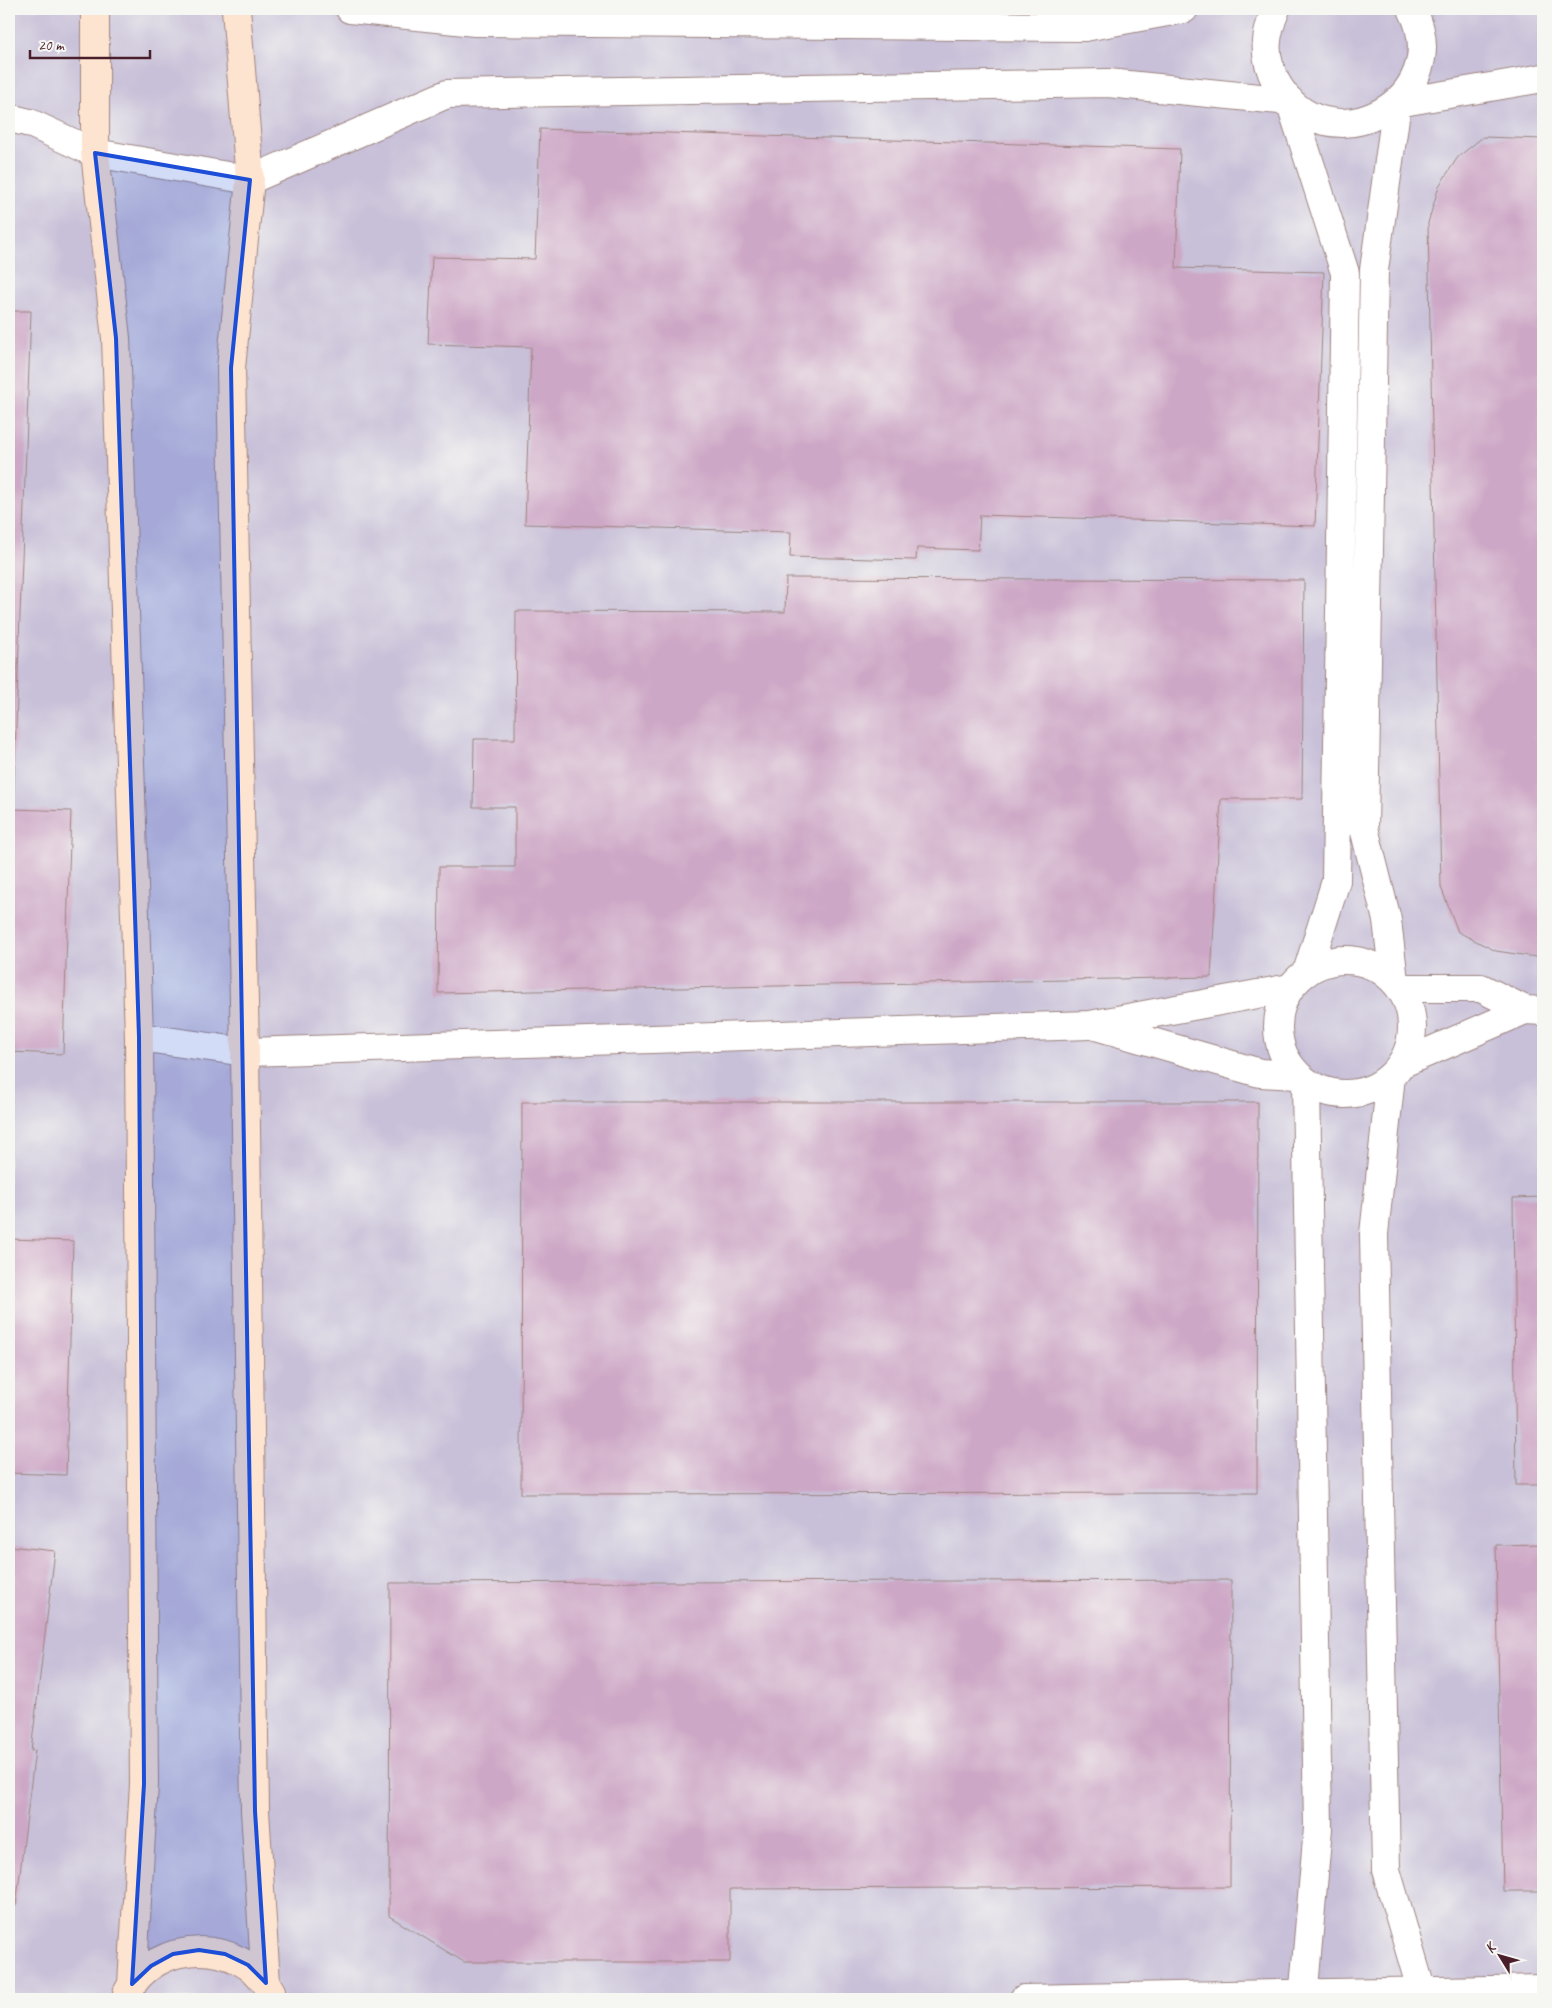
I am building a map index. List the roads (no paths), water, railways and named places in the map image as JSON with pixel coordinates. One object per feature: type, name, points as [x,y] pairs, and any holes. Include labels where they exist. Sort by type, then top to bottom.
[{"type":"street","points":[[95,9],[95,153],[116,338],[138,1036],[144,1784],[128,1992]]},
{"type":"street","points":[[236,9],[250,180],[231,368],[245,1052],[255,1811],[271,1991]]},
{"type":"street","points":[[350,9],[475,22],[1085,27],[1184,9]]},
{"type":"street","points":[[1276,9],[1268,29],[1266,44],[1270,70],[1283,94],[1301,111],[1326,122],[1355,123],[1380,114],[1397,103],[1415,78],[1422,53],[1419,24],[1412,9]]},
{"type":"street","points":[[1397,103],[1543,78]]},
{"type":"street","points":[[9,118],[30,123],[95,153],[250,180],[447,94],[1108,83],[1290,101]]},
{"type":"street","points":[[1290,101],[1345,273],[1336,881],[1299,980],[1282,1005],[1278,1024],[1280,1043],[1286,1060],[1302,1078],[1326,1092],[1349,1094],[1372,1089],[1396,1070],[1534,1011]]},
{"type":"street","points":[[1397,103],[1374,270],[1364,828],[1387,920],[1397,984],[1409,1006],[1412,1026],[1410,1046],[1396,1070],[1374,1234],[1386,1870],[1423,1995]]},
{"type":"street","points":[[138,1036],[245,1052],[1090,1024],[1299,980],[1323,964],[1342,960],[1361,962],[1379,969],[1397,984],[1481,988],[1534,1011]]},
{"type":"street","points":[[1090,1024],[1260,1073],[1302,1078]]},
{"type":"street","points":[[1302,1078],[1318,1828],[1303,1996]]},
{"type":"street","points":[[128,1992],[151,1966],[174,1954],[199,1950],[225,1954],[248,1965],[271,1991]]},
{"type":"street","points":[[1024,1999],[1423,1995],[1543,1989]]}]
